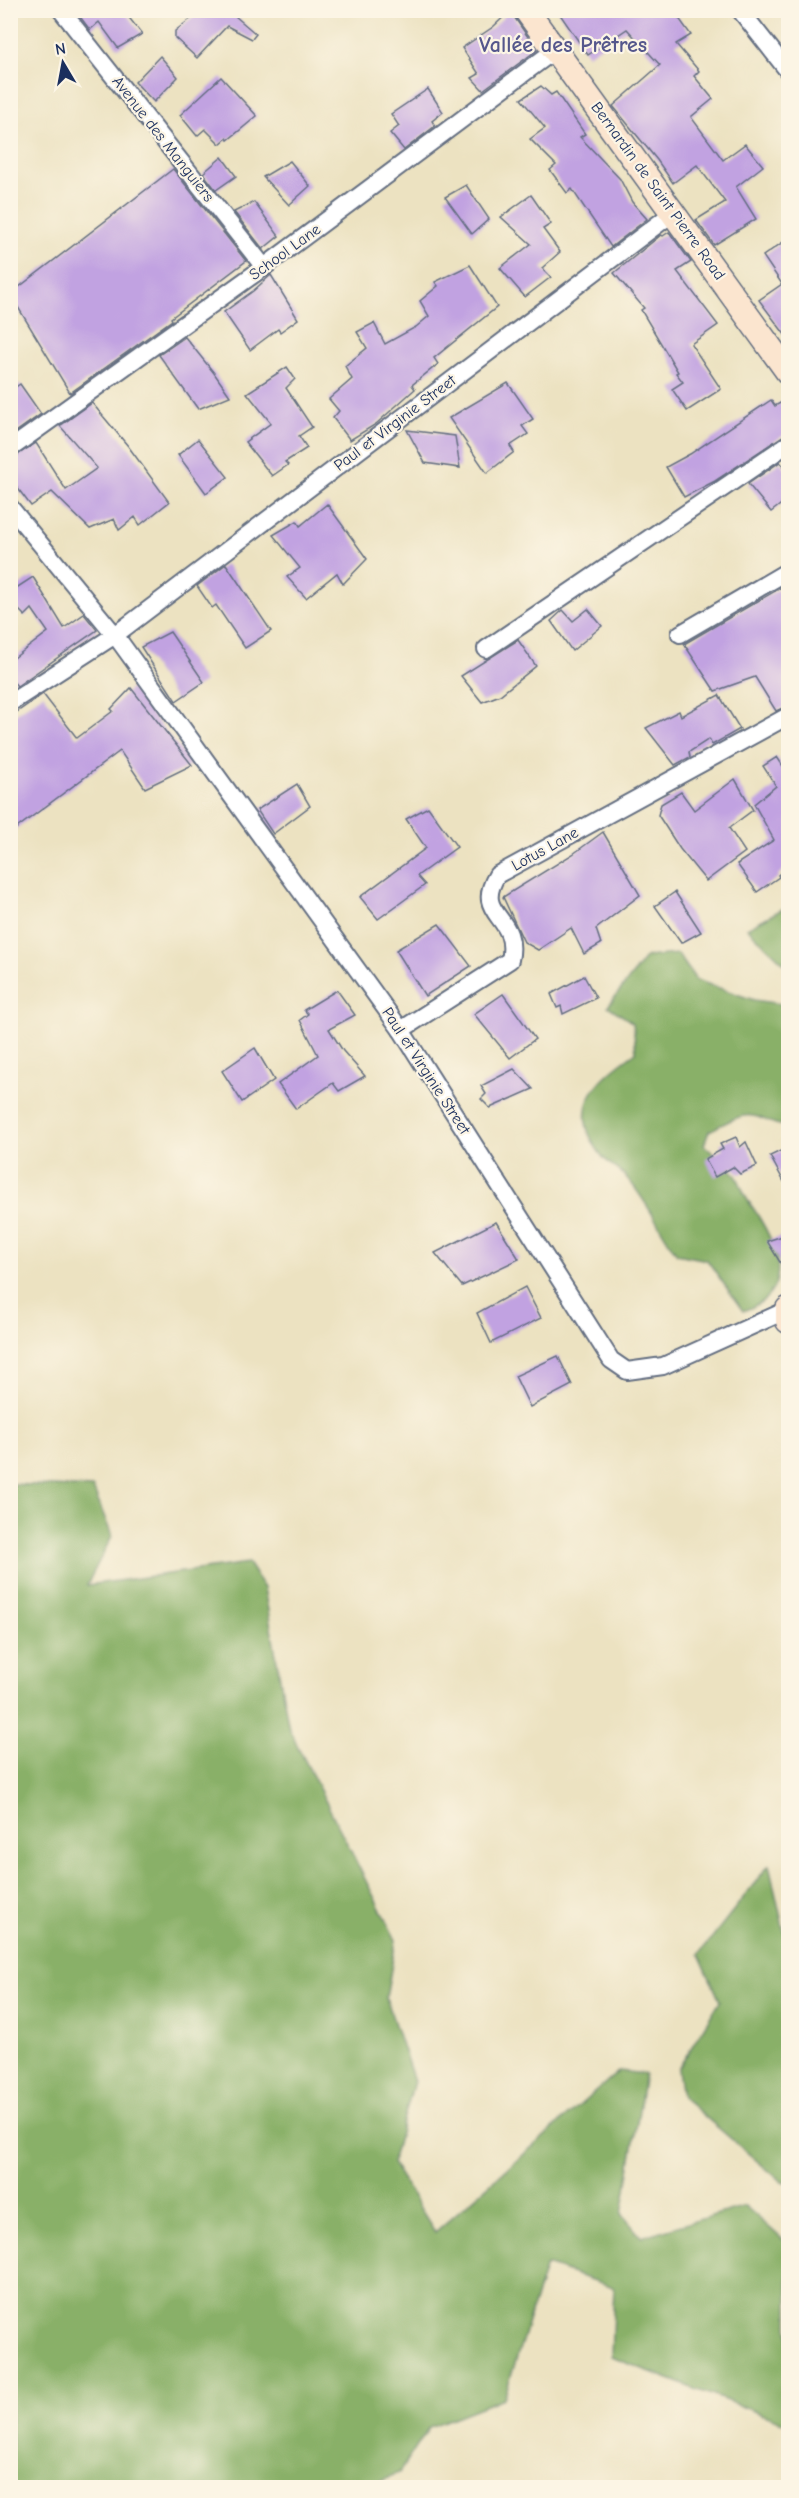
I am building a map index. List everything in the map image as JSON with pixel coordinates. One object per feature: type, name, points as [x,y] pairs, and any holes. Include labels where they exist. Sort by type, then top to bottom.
[{"type":"main road","name":"Bernardin de Saint Pierre Road","points":[[526,10],[789,372]]},
{"type":"street","name":"Avenue des Manguiers","points":[[61,10],[264,267]]},
{"type":"street","points":[[740,10],[789,71]]},
{"type":"street","name":"School Lane","points":[[10,448],[264,267],[555,50]]},
{"type":"street","name":"Paul et Virginie Street","points":[[115,635],[674,212]]},
{"type":"street","points":[[486,649],[789,444]]},
{"type":"street","name":"Paul et Virginie Street","points":[[10,507],[115,635],[401,1030],[610,1360],[627,1371],[663,1366],[788,1314]]},
{"type":"street","points":[[680,634],[789,571]]},
{"type":"street","points":[[10,703],[115,635]]},
{"type":"street","name":"Lotus Lane","points":[[401,1030],[510,960],[513,945],[508,927],[490,905],[489,888],[497,875],[789,716]]},
{"type":"green space","points":[[788,906],[788,967],[747,928]]},
{"type":"green space","points":[[678,954],[696,980],[754,1000],[788,1005],[788,1125],[778,1125],[753,1116],[742,1116],[709,1131],[704,1145],[736,1176],[768,1233],[778,1264],[777,1279],[771,1292],[760,1303],[743,1311],[707,1260],[677,1254],[633,1186],[602,1156],[591,1139],[586,1123],[586,1109],[590,1096],[609,1073],[636,1052],[633,1023],[608,1006],[646,957]]},
{"type":"green space","points":[[11,1484],[93,1488],[112,1536],[87,1585],[248,1563],[264,1588],[289,1729],[396,1940],[386,1998],[414,2081],[392,2163],[435,2232],[619,2071],[645,2074],[622,2214],[641,2237],[745,2206],[788,2244],[788,2424],[611,2357],[614,2287],[546,2265],[504,2398],[429,2427],[399,2473],[361,2488],[11,2487]]},
{"type":"green space","points":[[769,1865],[788,1949],[788,2184],[782,2182],[682,2097],[678,2069],[720,2001],[699,1954]]},
{"type":"building","points":[[75,10],[123,10],[142,34],[118,48],[99,22],[90,30]]},
{"type":"building","points":[[202,10],[228,10],[256,34],[252,39],[227,26],[197,58],[175,38],[175,31]]},
{"type":"building","points":[[557,10],[673,10],[691,35],[676,44],[699,71],[694,76],[713,99],[691,117],[723,160],[745,144],[763,166],[736,187],[756,219],[714,245],[696,220],[725,202],[697,165],[673,183],[613,106],[660,65],[627,29],[588,55]]},
{"type":"building","points":[[510,11],[537,50],[483,90],[472,78],[479,74],[462,48],[493,27]]},
{"type":"building","points":[[160,56],[178,77],[154,102],[135,82]]},
{"type":"building","points":[[221,77],[257,116],[220,144],[205,129],[197,136],[180,115]]},
{"type":"building","points":[[541,86],[551,95],[556,92],[585,134],[580,137],[620,179],[632,202],[647,219],[611,247],[572,189],[567,193],[550,170],[556,165],[530,139],[545,128],[521,99]]},
{"type":"building","points":[[428,89],[443,112],[432,121],[435,126],[404,150],[390,133],[399,126],[391,114]]},
{"type":"building","points":[[222,157],[236,176],[216,190],[203,173]]},
{"type":"building","points":[[290,161],[310,186],[289,205],[263,177]]},
{"type":"building","points":[[173,169],[246,261],[171,318],[172,320],[70,393],[10,294]]},
{"type":"building","points":[[466,185],[489,219],[472,234],[445,197]]},
{"type":"building","points":[[531,195],[551,224],[543,229],[560,252],[542,268],[551,277],[525,297],[500,268],[531,244],[501,217]]},
{"type":"building","points":[[254,202],[279,236],[263,249],[234,212]]},
{"type":"building","points":[[669,232],[691,262],[677,271],[718,325],[691,344],[721,389],[687,411],[672,389],[683,382],[676,373],[678,372],[641,310],[644,308],[614,273],[661,235]]},
{"type":"building","points":[[789,238],[789,340],[759,300],[782,284],[763,256]]},
{"type":"building","points":[[470,265],[497,307],[434,358],[438,364],[412,385],[415,389],[376,424],[350,440],[333,418],[339,411],[329,399],[352,379],[345,366],[367,348],[357,332],[374,323],[385,344],[416,327],[429,316],[420,301],[438,286],[435,282]]},
{"type":"building","points":[[271,275],[298,319],[280,332],[278,329],[250,350],[224,312]]},
{"type":"building","points":[[185,337],[230,396],[198,409],[159,355]]},
{"type":"building","points":[[287,367],[295,379],[286,388],[312,427],[299,436],[307,448],[285,462],[288,465],[272,476],[245,442],[271,423],[247,393]]},
{"type":"building","points":[[508,383],[533,419],[522,426],[528,434],[510,446],[514,452],[487,473],[449,418]]},
{"type":"building","points":[[20,384],[41,414],[10,436],[10,391]]},
{"type":"building","points":[[789,398],[789,432],[715,481],[684,497],[666,467],[690,454],[771,400],[775,406]]},
{"type":"building","points":[[92,403],[128,446],[169,502],[140,525],[135,517],[119,530],[114,519],[90,529],[52,492],[31,506],[10,478],[10,459],[36,443],[66,490],[97,468],[60,426]]},
{"type":"building","points":[[407,430],[455,436],[460,468],[425,463]]},
{"type":"building","points":[[198,439],[228,477],[206,493],[178,455]]},
{"type":"building","points":[[780,462],[789,472],[789,498],[771,512],[748,484]]},
{"type":"building","points":[[327,504],[367,559],[343,584],[337,573],[306,598],[287,577],[300,568],[273,535],[297,521],[300,526]]},
{"type":"building","points":[[226,564],[271,631],[245,648],[216,605],[212,608],[197,586]]},
{"type":"building","points":[[33,577],[64,628],[84,614],[97,630],[17,686],[10,678],[10,661],[48,632],[32,609],[25,616],[10,601],[10,592]]},
{"type":"building","points":[[789,583],[789,705],[776,711],[755,677],[715,691],[684,644]]},
{"type":"building","points":[[588,609],[602,626],[572,651],[551,621],[563,610],[573,621]]},
{"type":"building","points":[[170,632],[204,682],[176,701],[141,647]]},
{"type":"building","points":[[518,640],[536,666],[500,695],[482,702],[461,676]]},
{"type":"building","points":[[131,688],[192,765],[145,788],[120,751],[10,833],[10,717],[43,694],[77,738],[113,711],[111,709]]},
{"type":"building","points":[[719,695],[740,729],[712,745],[709,739],[689,752],[690,757],[675,765],[646,728],[679,711],[681,716]]},
{"type":"building","points":[[777,757],[789,775],[789,866],[778,875],[779,877],[757,892],[737,864],[774,840],[754,804],[776,786],[763,766]]},
{"type":"building","points":[[735,779],[753,810],[729,828],[745,852],[706,881],[680,849],[658,815],[661,804],[681,792],[694,810]]},
{"type":"building","points":[[297,784],[310,806],[273,834],[257,810]]},
{"type":"building","points":[[428,807],[457,847],[417,876],[425,885],[378,919],[360,897],[426,848],[406,819]]},
{"type":"building","points":[[603,832],[640,895],[596,929],[601,944],[584,954],[571,928],[538,950],[524,942],[503,897],[573,854]]},
{"type":"building","points":[[675,892],[701,932],[681,943],[655,906]]},
{"type":"building","points":[[439,924],[471,966],[425,996],[396,950]]},
{"type":"building","points":[[584,976],[596,998],[563,1014],[561,1006],[557,1008],[551,994]]},
{"type":"building","points":[[337,990],[355,1015],[329,1029],[343,1051],[365,1076],[339,1091],[333,1083],[296,1109],[278,1084],[318,1055],[300,1020],[308,1014],[304,1010]]},
{"type":"building","points":[[503,994],[535,1039],[510,1058],[474,1014]]},
{"type":"building","points":[[255,1048],[274,1080],[242,1102],[222,1071]]},
{"type":"building","points":[[514,1069],[533,1089],[490,1108],[481,1099],[486,1094],[481,1086]]},
{"type":"building","points":[[736,1137],[740,1147],[746,1142],[757,1166],[740,1174],[733,1167],[715,1177],[705,1159],[723,1149],[720,1144]]},
{"type":"building","points":[[789,1147],[789,1191],[770,1156]]},
{"type":"building","points":[[496,1222],[519,1259],[462,1286],[435,1253]]},
{"type":"building","points":[[789,1234],[789,1277],[767,1241]]},
{"type":"building","points":[[525,1287],[541,1318],[491,1343],[477,1313]]},
{"type":"building","points":[[558,1356],[572,1385],[530,1407],[515,1376]]},
{"type":"district","name":"Vallée des Prêtres","points":[[563,45]]}]
